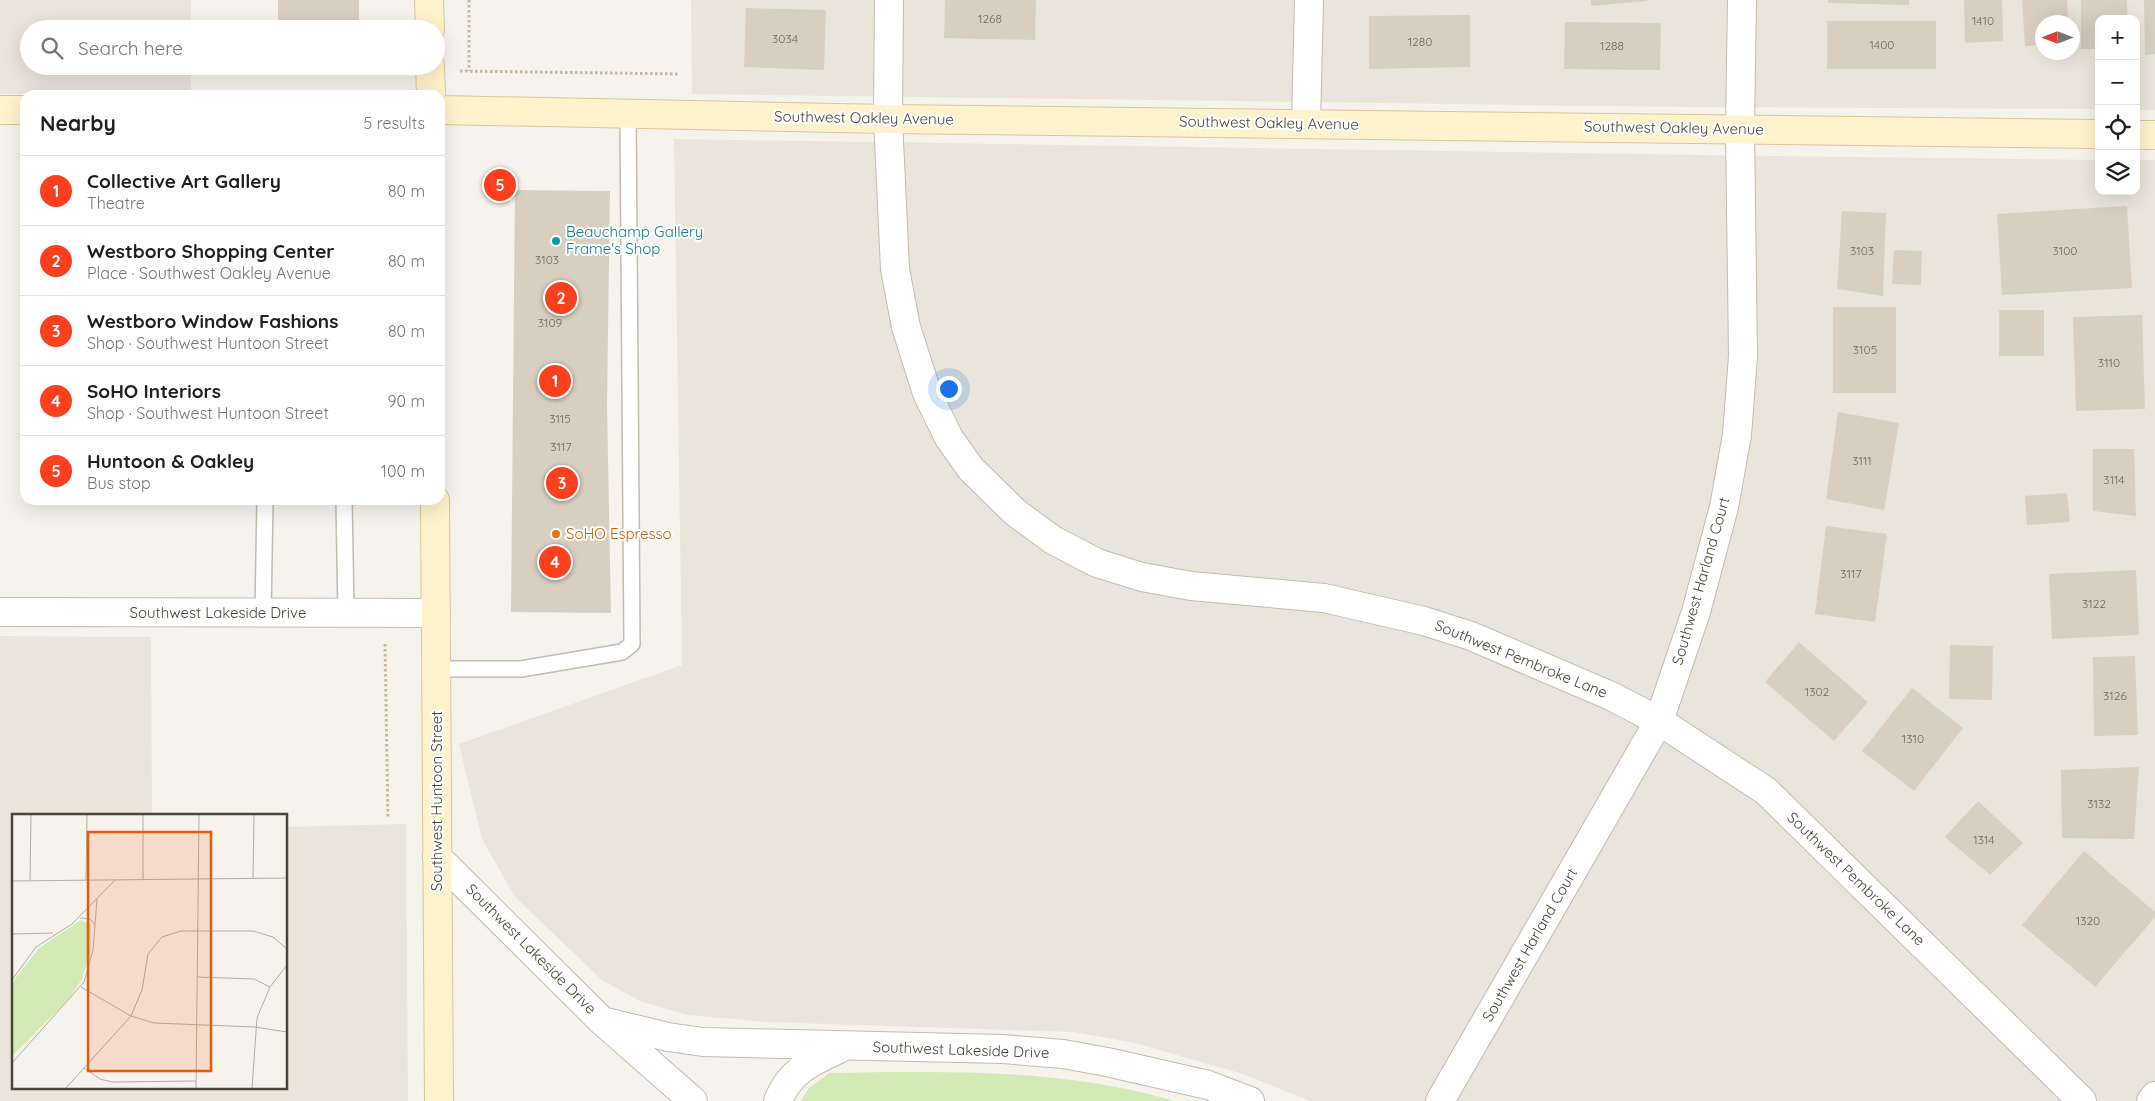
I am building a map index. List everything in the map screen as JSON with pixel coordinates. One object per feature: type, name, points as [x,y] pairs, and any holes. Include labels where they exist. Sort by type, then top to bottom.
[{"type":"street","points":[[429,0],[430,20]]},
{"type":"street","name":"Southwest Pembroke Lane","points":[[889,0],[888,119],[895,269],[906,327],[927,393],[950,438],[971,469],[1016,513],[1053,540],[1098,563],[1142,577],[1191,586],[1324,598],[1434,624],[1471,636],[1611,696],[1660,721],[1766,791],[2082,1101]]},
{"type":"street","points":[[1306,123],[1309,0]]},
{"type":"street","name":"Southwest Harland Court","points":[[1440,1101],[1660,721],[1698,603],[1724,507],[1737,435],[1743,356],[1740,128],[1742,0]]},
{"type":"street","points":[[433,90],[439,75]]},
{"type":"street","points":[[0,110],[20,110]]},
{"type":"street","name":"Southwest Oakley Avenue","points":[[445,110],[888,119],[1740,128],[2095,134]]},
{"type":"street","points":[[2140,134],[2155,135]]},
{"type":"street","name":"Southwest Huntoon Street","points":[[435,505],[439,1101]]},
{"type":"street","name":"Southwest Lakeside Drive","points":[[0,612],[436,613]]},
{"type":"street","name":"Southwest Lakeside Drive","points":[[437,857],[602,1021],[693,1101]]},
{"type":"street","name":"Southwest Lakeside Drive","points":[[602,1021],[668,1038],[703,1042],[1003,1049],[1063,1054],[1208,1085],[1250,1101]]},
{"type":"street","name":"Southwest Lakeside Drive","points":[[778,1101],[782,1089],[805,1065],[845,1046]]},
{"type":"street","points":[[2151,1101],[2155,1096]]},
{"type":"lane","points":[[436,669],[521,669],[622,652],[632,644],[628,114]]},
{"type":"lane","points":[[263,613],[265,505]]},
{"type":"lane","points":[[344,505],[346,613]]},
{"type":"path","points":[[469,0],[469,71]]},
{"type":"path","points":[[445,68],[469,71],[680,74]]},
{"type":"path","points":[[384,613],[388,819]]},
{"type":"shaded area","points":[[0,0],[191,0],[191,20],[20,20],[20,75],[191,75],[191,90],[20,90],[20,94],[0,94]]},
{"type":"shaded area","points":[[691,0],[2155,0],[2155,110],[2140,110],[2140,15],[2095,15],[2095,109],[1685,107],[692,94]]},
{"type":"shaded area","points":[[674,139],[2095,160],[2095,195],[2140,195],[2140,160],[2155,160],[2155,1101],[1310,1101],[1243,1074],[1135,1043],[1073,1032],[767,1022],[688,1015],[642,1002],[602,980],[515,897],[482,839],[459,744],[682,665]]},
{"type":"shaded area","points":[[0,636],[151,637],[152,814],[12,814],[12,1088],[288,1088],[288,827],[406,824],[408,1101],[0,1101]]},
{"type":"green space","points":[[959,1072],[1047,1077],[1133,1090],[1175,1101],[801,1101],[809,1088],[829,1073]]},
{"type":"building","points":[[278,0],[359,0],[359,20],[278,20]]},
{"type":"building","points":[[945,0],[1036,0],[1035,40],[944,38]]},
{"type":"building","points":[[1591,0],[1647,0],[1647,1],[1591,6]]},
{"type":"building","points":[[1828,0],[1909,0],[1909,5],[1828,3]]},
{"type":"building","points":[[1964,0],[2002,0],[2003,41],[1965,43]]},
{"type":"building","points":[[2022,0],[2067,0],[2068,15],[2035,15],[2035,45],[2025,46]]},
{"type":"building","points":[[2081,0],[2127,0],[2127,15],[2095,15],[2095,49],[2081,49]]},
{"type":"building","points":[[2144,0],[2155,0],[2155,54],[2145,55]]},
{"type":"building","points":[[746,8],[826,10],[824,70],[744,67]]},
{"type":"building","points":[[1470,15],[1470,67],[1369,69],[1369,16]]},
{"type":"building","points":[[1827,21],[1936,21],[1936,69],[1827,69]]},
{"type":"building","points":[[1565,22],[1661,23],[1660,70],[1564,69]]},
{"type":"building","points":[[515,190],[610,191],[607,405],[611,613],[511,612]]},
{"type":"building","points":[[2127,206],[2132,288],[2002,295],[1997,214]]},
{"type":"building","points":[[1842,211],[1886,213],[1883,296],[1837,289]]},
{"type":"building","points":[[1894,250],[1922,251],[1921,285],[1892,284]]},
{"type":"building","points":[[1833,307],[1896,307],[1896,393],[1833,393]]},
{"type":"building","points":[[1999,310],[2044,310],[2044,356],[1999,356]]},
{"type":"building","points":[[2142,315],[2145,409],[2076,411],[2073,317]]},
{"type":"building","points":[[1838,412],[1899,423],[1884,510],[1826,499]]},
{"type":"building","points":[[2093,449],[2134,449],[2136,516],[2093,511]]},
{"type":"building","points":[[2067,493],[2070,522],[2027,525],[2025,496]]},
{"type":"building","points":[[1826,526],[1887,534],[1875,622],[1815,614]]},
{"type":"building","points":[[2136,570],[2139,635],[2052,639],[2049,574]]},
{"type":"building","points":[[1799,642],[1868,702],[1834,741],[1765,682]]},
{"type":"building","points":[[1950,645],[1993,646],[1992,700],[1949,699]]},
{"type":"building","points":[[2135,656],[2138,735],[2094,736],[2093,657]]},
{"type":"building","points":[[1912,688],[1963,728],[1914,791],[1862,751]]},
{"type":"building","points":[[2139,767],[2134,839],[2062,838],[2061,770]]},
{"type":"building","points":[[1978,801],[2023,843],[1990,875],[1945,837]]},
{"type":"building","points":[[2084,851],[2155,912],[2155,917],[2095,987],[2022,925]]},
{"type":"place","name":"Huntoon & Oakley","points":[[500,185]]},
{"type":"place","name":"Beauchamp Gallery Frame's Shop","points":[[556,241]]},
{"type":"place","name":"Westboro Shopping Center","points":[[561,298]]},
{"type":"place","name":"Collective Art Gallery","points":[[555,381]]},
{"type":"place","name":"Westboro Window Fashions","points":[[562,483]]},
{"type":"place","name":"SoHO Espresso","points":[[556,534]]},
{"type":"place","name":"SoHO Interiors","points":[[555,562]]}]
